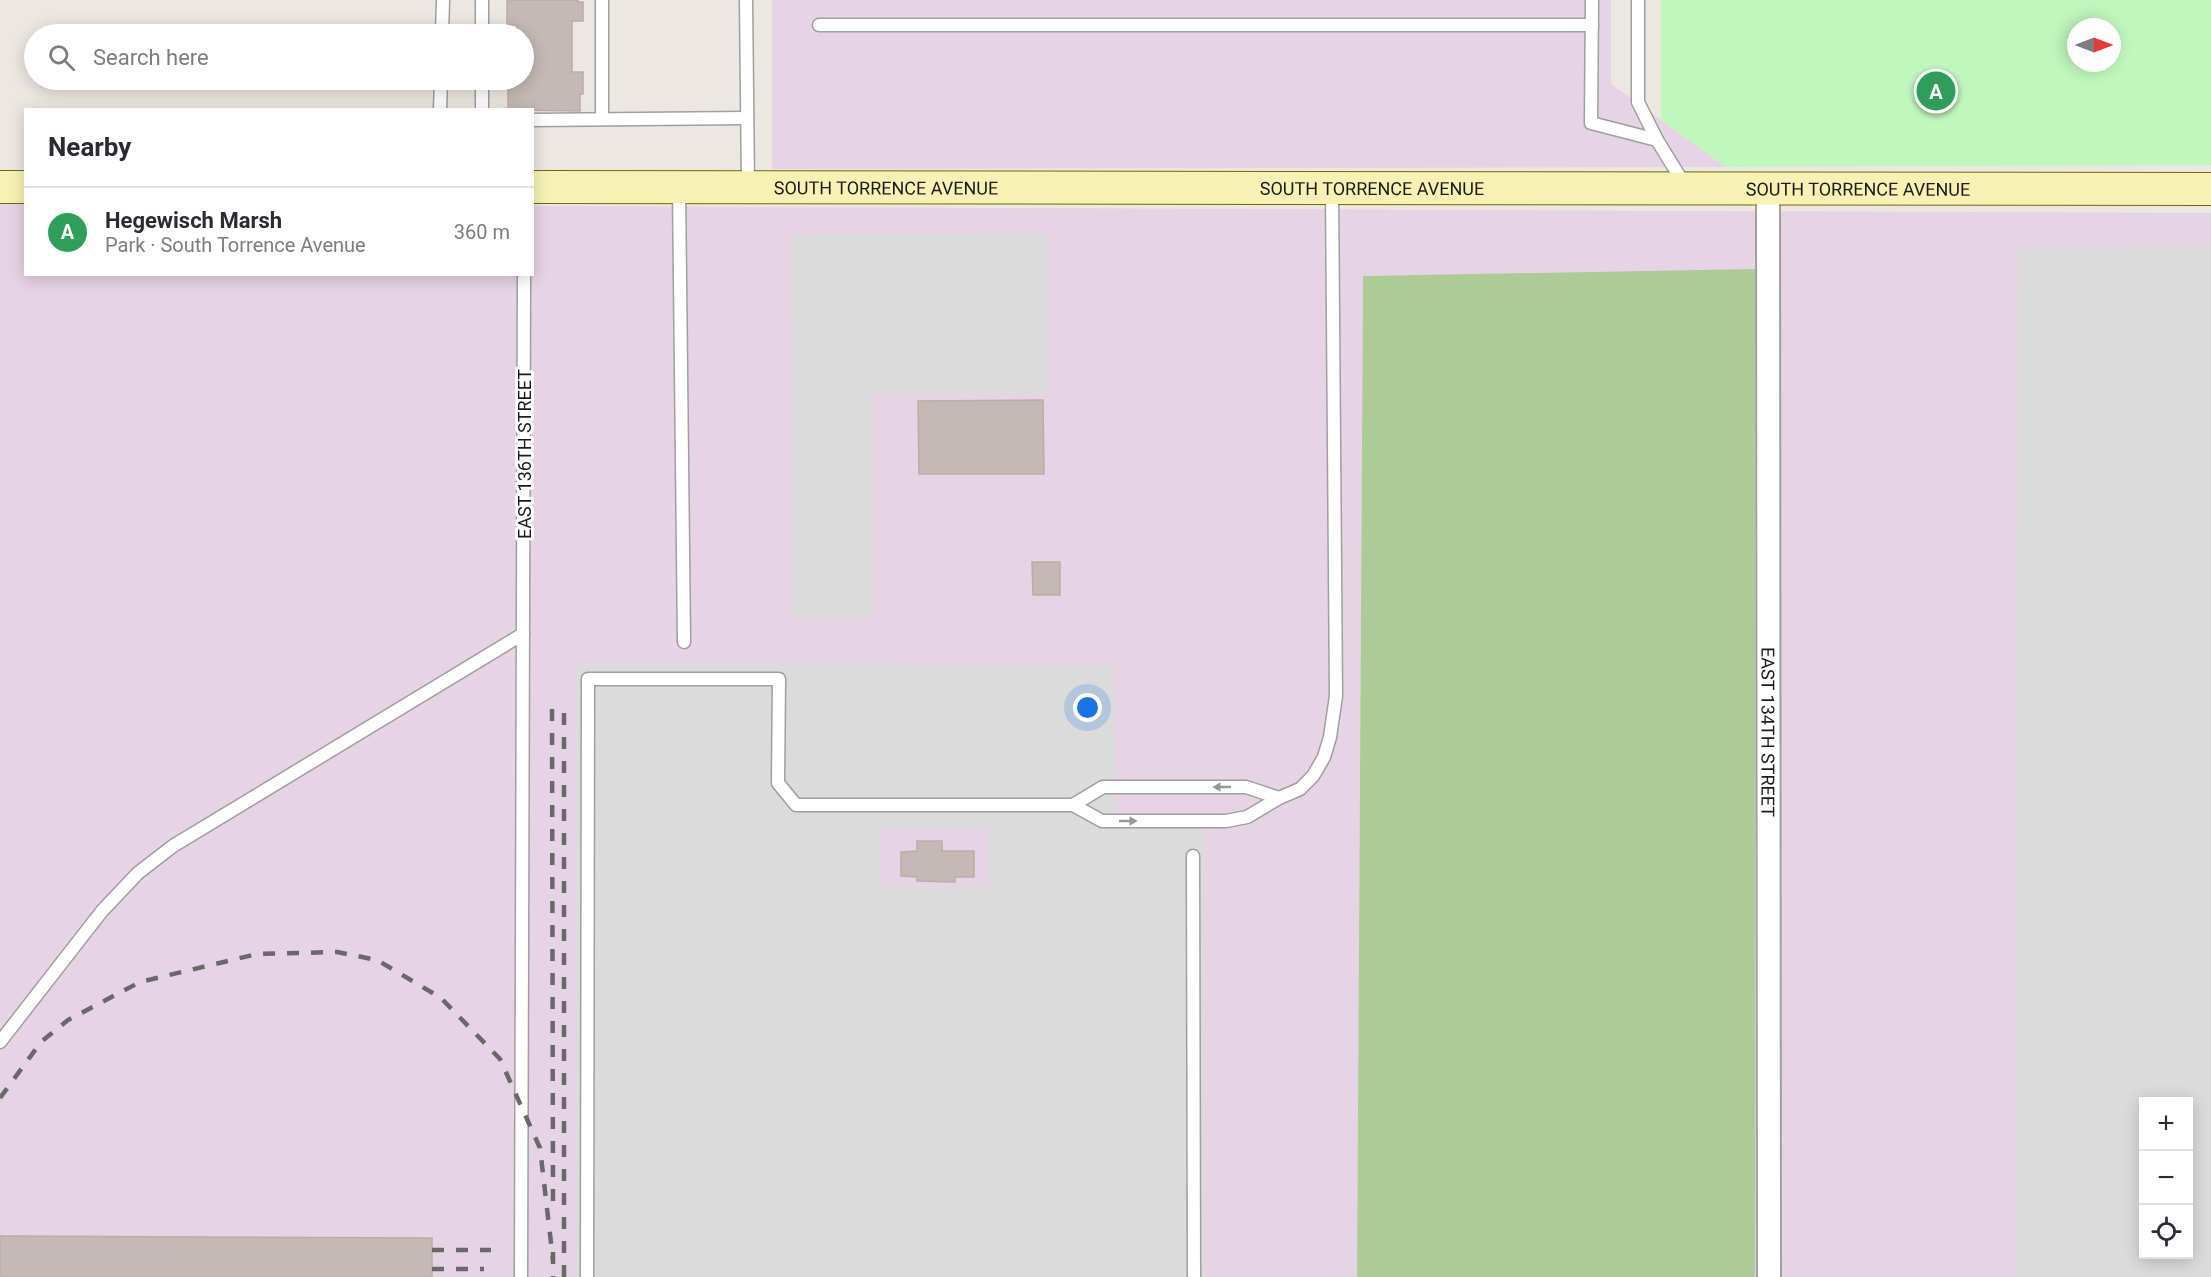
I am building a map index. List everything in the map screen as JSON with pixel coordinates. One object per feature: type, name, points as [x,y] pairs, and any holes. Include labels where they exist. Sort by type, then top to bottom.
[{"type":"main road","points":[[0,187],[24,187]]},
{"type":"main road","name":"SOUTH TORRENCE AVENUE","points":[[534,187],[2211,189]]},
{"type":"street","name":"EAST 134TH STREET","points":[[1768,188],[1769,1277]]},
{"type":"lane","points":[[442,24],[443,0]]},
{"type":"lane","points":[[482,0],[482,24]]},
{"type":"lane","points":[[602,0],[602,119]]},
{"type":"lane","points":[[746,0],[748,187]]},
{"type":"lane","points":[[1592,0],[1591,123],[1657,140]]},
{"type":"lane","points":[[1638,0],[1638,102],[1657,140],[1687,188]]},
{"type":"lane","points":[[819,25],[1592,25]]},
{"type":"lane","points":[[440,108],[441,90]]},
{"type":"lane","points":[[482,90],[482,108]]},
{"type":"lane","points":[[534,120],[747,118]]},
{"type":"lane","points":[[679,187],[684,642]]},
{"type":"lane","points":[[587,1277],[588,679],[779,679],[778,783],[796,805],[1073,805],[1102,821],[1226,820],[1247,817],[1278,798],[1299,789],[1313,776],[1324,757],[1334,717],[1332,188]]},
{"type":"lane","name":"EAST 136TH STREET","points":[[521,1277],[524,276]]},
{"type":"lane","points":[[0,1042],[102,911],[138,873],[173,846],[524,634]]},
{"type":"lane","points":[[1073,805],[1103,787],[1246,787],[1278,798]]},
{"type":"lane","points":[[1193,856],[1194,1277]]},
{"type":"shaded area","points":[[772,0],[1611,0],[1611,84],[1726,167],[772,169]]},
{"type":"shaded area","points":[[0,204],[24,204],[24,276],[534,276],[534,206],[2211,213],[2211,1277],[1755,1277],[1755,270],[1363,276],[1357,1277],[0,1277]]},
{"type":"shaded area","points":[[1047,234],[1047,394],[873,394],[874,617],[793,617],[791,235]]},
{"type":"shaded area","points":[[2211,247],[2211,1277],[2016,1277],[2018,248]]},
{"type":"shaded area","points":[[576,664],[1114,666],[1115,829],[1205,830],[1205,1277],[576,1277]],"holes":[[[880,827],[989,827],[989,887],[880,887]]]},
{"type":"green space","points":[[1661,0],[2211,0],[2211,165],[1726,167],[1661,120]]},
{"type":"green space","points":[[1755,269],[1755,1277],[1357,1277],[1363,276]]},
{"type":"building","points":[[507,0],[578,0],[578,2],[583,2],[583,21],[572,21],[572,72],[583,72],[580,111],[508,108],[508,90],[534,90],[534,24],[507,24]]},
{"type":"building","points":[[1043,400],[1044,474],[919,474],[918,401]]},
{"type":"building","points":[[1032,562],[1060,562],[1060,595],[1033,595]]},
{"type":"building","points":[[917,841],[942,841],[942,851],[974,851],[974,877],[955,877],[955,882],[917,881],[917,877],[901,876],[901,852],[917,851]]},
{"type":"building","points":[[0,1236],[432,1238],[432,1277],[0,1277]]},
{"type":"railway","points":[[552,709],[553,1201]]},
{"type":"railway","points":[[564,712],[564,1277]]},
{"type":"railway","points":[[0,1098],[41,1042],[68,1020],[140,982],[257,954],[337,952],[377,960],[441,998],[500,1059],[540,1148],[553,1260]]},
{"type":"railway","points":[[432,1250],[491,1250]]},
{"type":"railway","points":[[553,1252],[553,1277]]},
{"type":"railway","points":[[432,1269],[484,1269]]},
{"type":"place","name":"Hegewisch Marsh","points":[[1936,91]]}]
